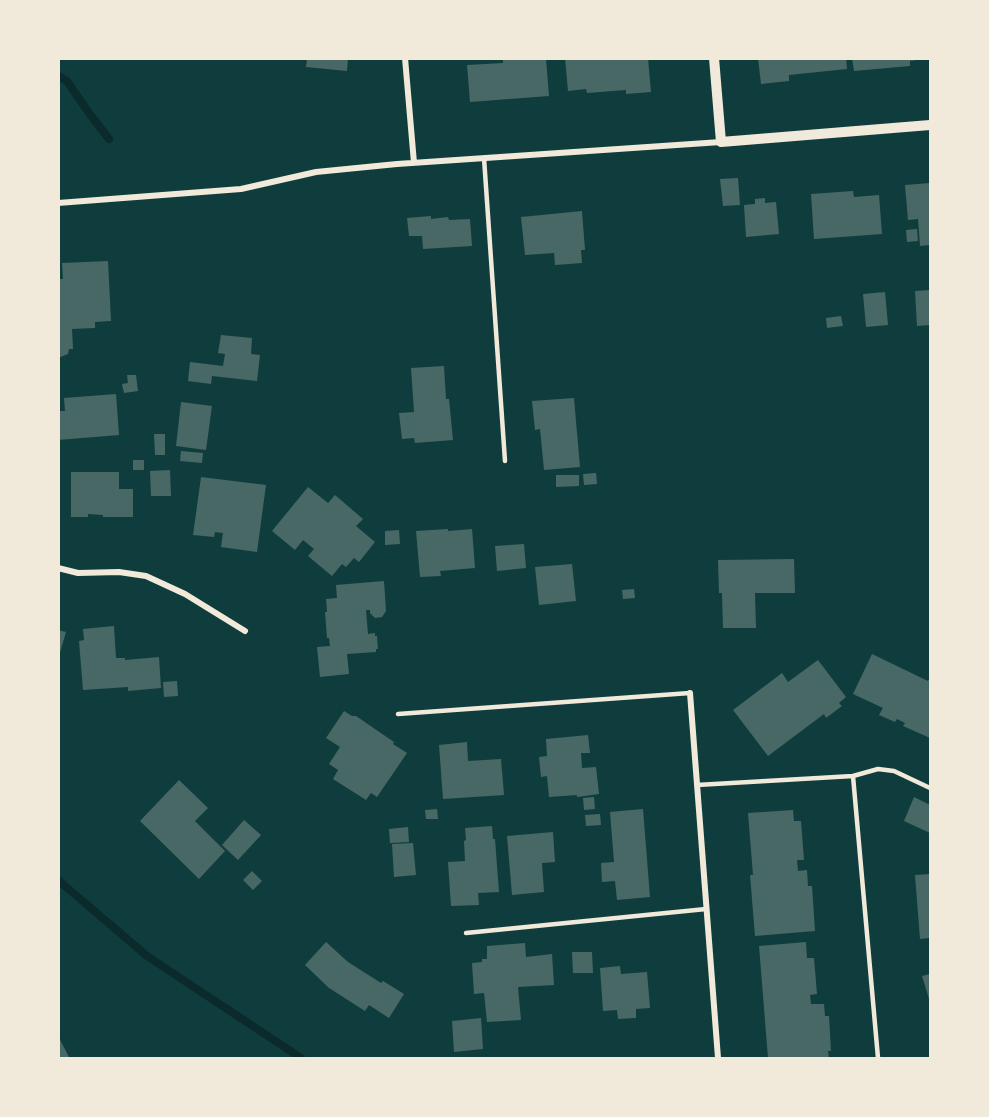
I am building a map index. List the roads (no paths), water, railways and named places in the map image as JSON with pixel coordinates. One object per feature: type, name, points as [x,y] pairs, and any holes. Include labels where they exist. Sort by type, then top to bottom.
[{"type":"street","points":[[405,58],[414,163]]},
{"type":"street","points":[[714,58],[721,142]]},
{"type":"street","points":[[58,203],[241,189],[316,172],[414,163],[930,125]]},
{"type":"street","points":[[58,568],[78,573],[119,572],[146,576],[185,594],[245,631]]},
{"type":"street","points":[[690,693],[718,1059]]},
{"type":"lane","points":[[484,158],[505,461]]},
{"type":"lane","points":[[398,714],[690,693]]},
{"type":"lane","points":[[697,785],[853,776],[878,769],[894,771],[930,788]]},
{"type":"lane","points":[[853,776],[878,1059]]},
{"type":"lane","points":[[466,933],[706,909]]},
{"type":"waterway","points":[[58,76],[67,81],[109,139]]},
{"type":"waterway","points":[[58,880],[147,956],[301,1058]]}]
